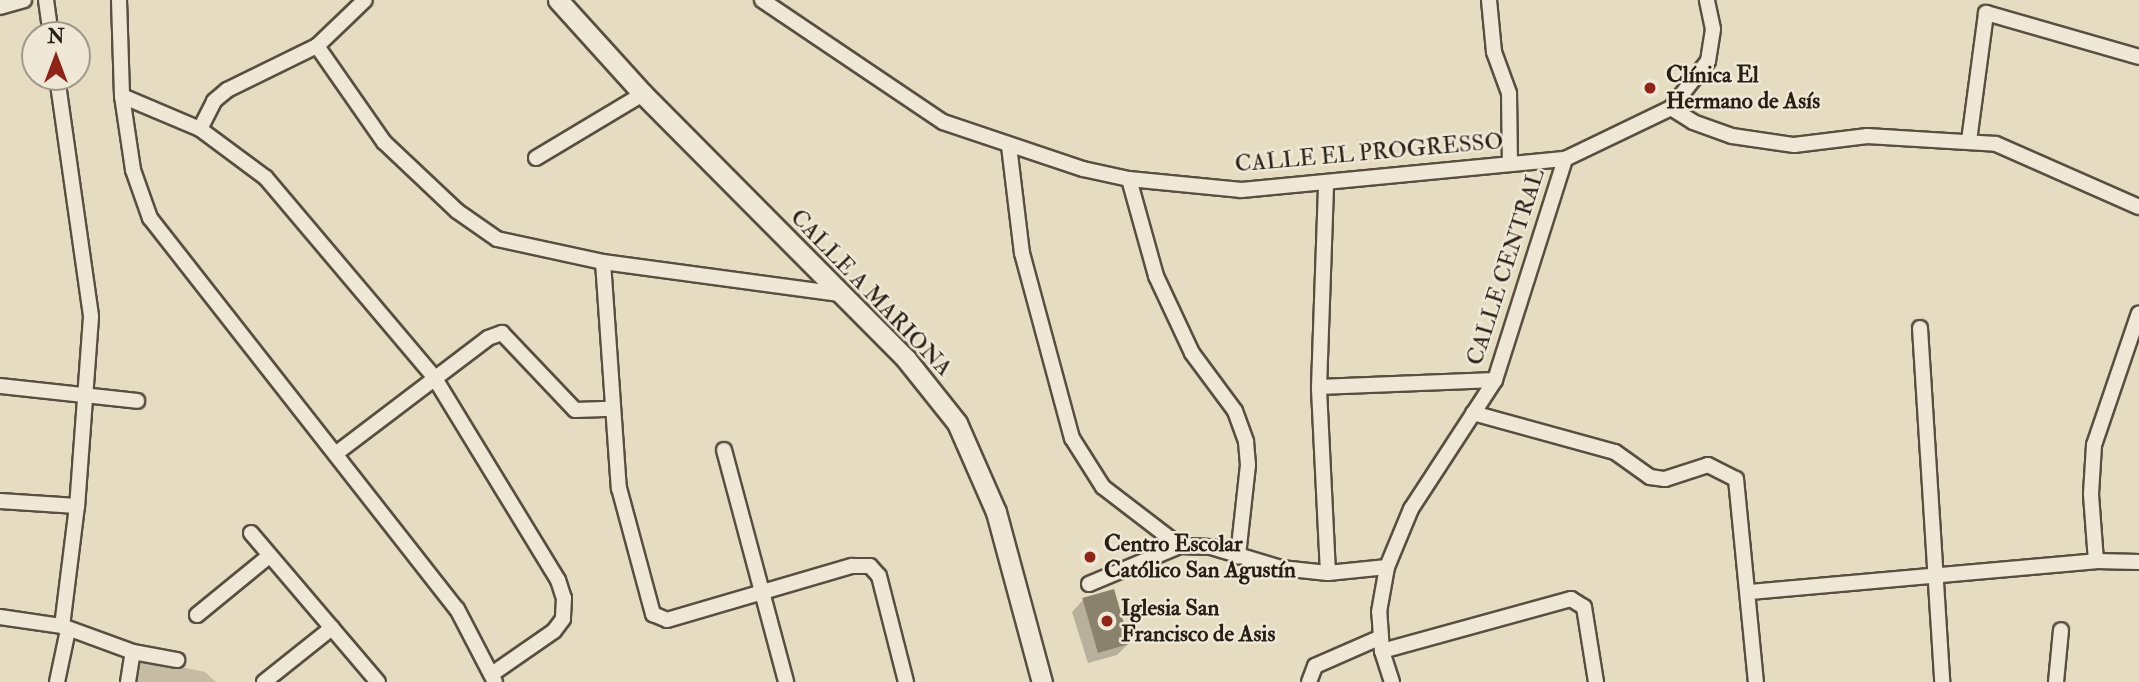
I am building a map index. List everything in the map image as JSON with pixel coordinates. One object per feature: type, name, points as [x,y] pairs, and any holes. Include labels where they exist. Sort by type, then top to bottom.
[{"type":"main road","name":"CALLE A MARIONA","points":[[558,0],[643,94],[906,359],[957,423],[996,512],[1042,682]]},
{"type":"street","points":[[0,7],[24,0]]},
{"type":"street","points":[[46,0],[49,21]]},
{"type":"street","points":[[119,0],[121,96],[132,170],[150,218],[338,452],[457,609],[493,678],[554,631],[563,619],[564,598],[558,580],[434,377],[266,178],[200,129],[121,96]]},
{"type":"street","points":[[200,129],[214,102],[227,90],[317,46],[365,0]]},
{"type":"street","name":"CALLE EL PROGRESSO","points":[[762,0],[943,122],[1009,146],[1129,179],[1241,190],[1565,159]]},
{"type":"street","points":[[1489,0],[1494,52],[1509,93],[1510,163]]},
{"type":"street","name":"CALLE CENTRAL","points":[[1392,682],[1382,644],[1379,612],[1387,567],[1411,509],[1495,380],[1565,159],[1671,108],[1708,61],[1713,29],[1707,0]]},
{"type":"street","points":[[1969,141],[1986,13],[2139,57]]},
{"type":"street","points":[[317,46],[384,142],[457,211],[497,239],[603,262],[840,294]]},
{"type":"street","points":[[57,682],[77,506],[91,317],[59,91]]},
{"type":"street","points":[[536,158],[643,94]]},
{"type":"street","points":[[1671,108],[1693,122],[1732,136],[1794,145],[1867,136],[1996,144],[2139,206]]},
{"type":"street","points":[[1009,146],[1021,253],[1072,438],[1103,487],[1180,546]]},
{"type":"street","points":[[1129,179],[1156,276],[1192,353],[1235,411],[1245,442],[1248,465],[1238,556]]},
{"type":"street","points":[[1326,182],[1319,387],[1328,573]]},
{"type":"street","points":[[603,262],[619,488],[653,614],[667,620],[762,595],[852,566],[870,566],[879,576],[906,682]]},
{"type":"street","points":[[2096,561],[2091,494],[2094,445],[2139,313]]},
{"type":"street","points":[[1920,328],[1933,576],[1942,682]]},
{"type":"street","points":[[338,452],[434,377],[488,338],[502,333],[575,410],[612,409]]},
{"type":"street","points":[[1319,387],[1495,380]]},
{"type":"street","points":[[0,386],[137,401]]},
{"type":"street","points":[[1473,413],[1615,452],[1650,477],[1665,479],[1708,465],[1726,470],[1736,479],[1750,592],[1756,682]]},
{"type":"street","points":[[724,450],[786,682]]},
{"type":"street","points":[[0,501],[77,506]]},
{"type":"street","points":[[251,533],[378,682]]},
{"type":"street","points":[[1089,584],[1180,546],[1211,547],[1238,556],[1328,573],[1387,567]]},
{"type":"street","points":[[197,615],[269,556]]},
{"type":"street","points":[[1750,592],[2096,561],[2139,562]]},
{"type":"street","points":[[1308,682],[1315,666],[1382,644],[1571,599],[1584,607],[1596,682]]},
{"type":"street","points":[[0,617],[65,628],[133,652],[177,660]]},
{"type":"street","points":[[264,682],[332,628]]},
{"type":"street","points":[[2056,682],[2061,630]]},
{"type":"street","points":[[128,682],[133,652]]},
{"type":"shaded area","points":[[133,657],[205,672],[216,682],[128,682]]},
{"type":"building","name":"Iglesia San Francisco de Asis","points":[[1114,589],[1130,644],[1098,653],[1082,598]]},
{"type":"place","name":"Clínica El Hermano de Asís","points":[[1650,88]]},
{"type":"place","name":"Centro Escolar Católico San Agustín","points":[[1090,557]]},
{"type":"place","name":"Iglesia San Francisco de Asis","points":[[1107,621]]}]
